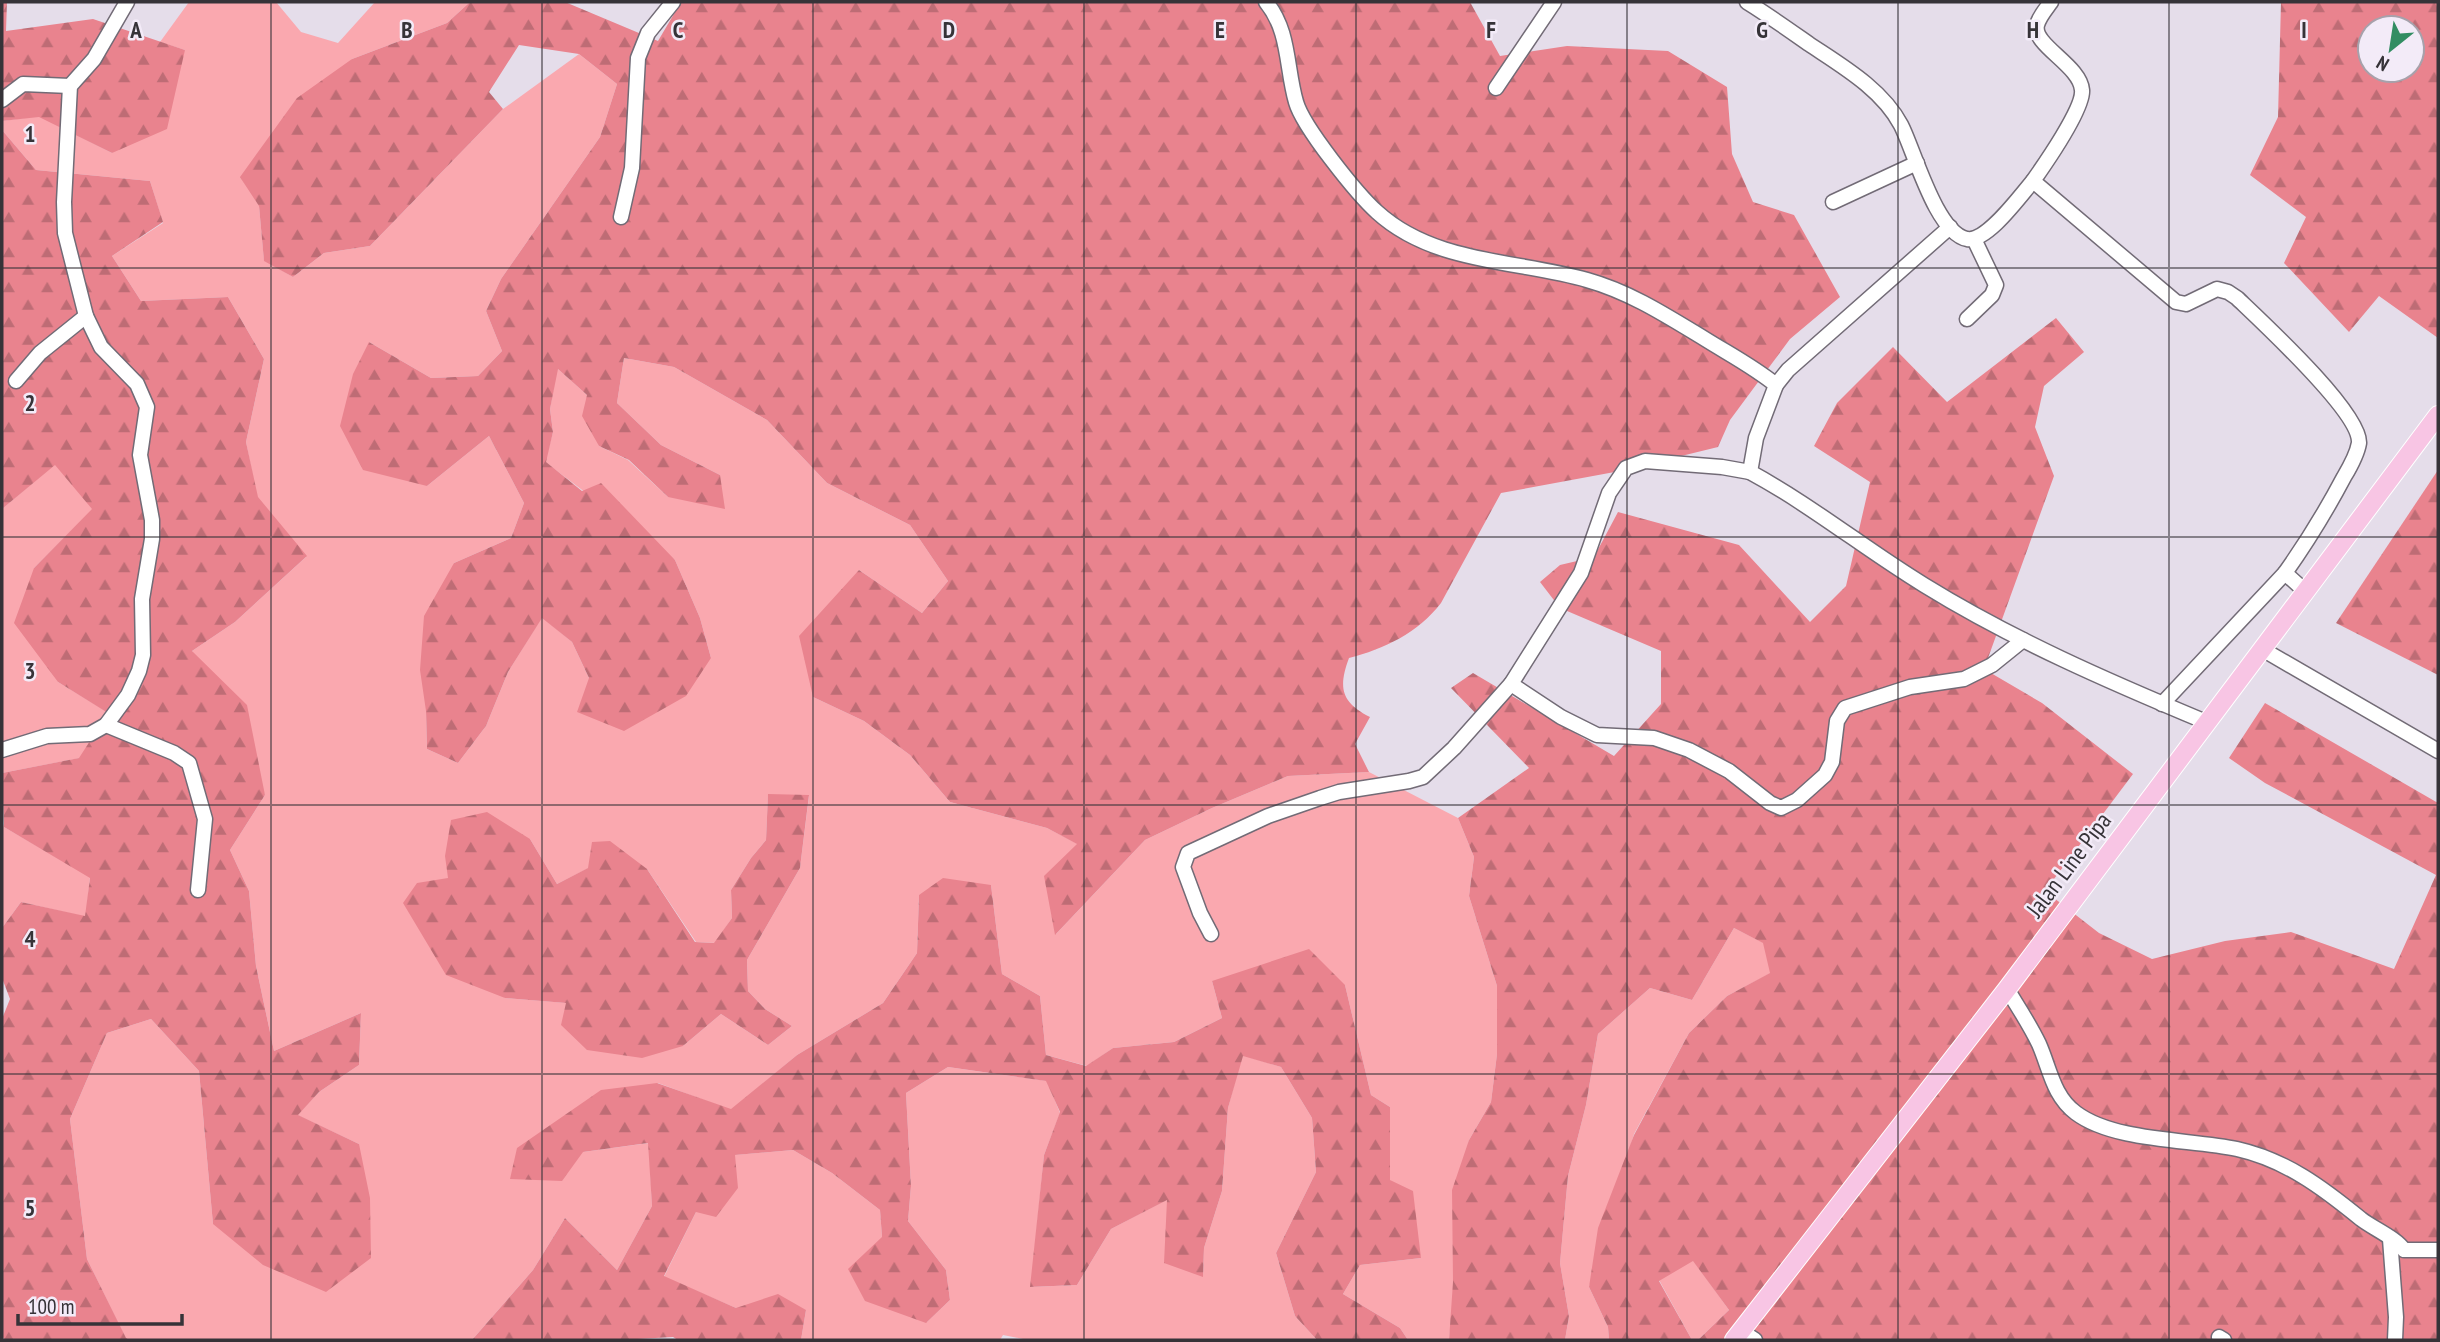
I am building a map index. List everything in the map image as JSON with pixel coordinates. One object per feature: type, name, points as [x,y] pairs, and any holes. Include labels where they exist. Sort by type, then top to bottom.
[{"type":"main road","name":"Jalan Line Pipa","points":[[1743,1337],[2438,415]]},
{"type":"street","points":[[2,750],[47,736],[90,734],[106,725],[128,695],[143,655],[142,599],[152,539],[152,520],[140,455],[147,407],[137,384],[101,347],[86,316],[65,233],[64,202],[70,86],[94,59],[127,2]]},
{"type":"street","points":[[621,217],[632,168],[638,58],[648,33],[673,2]]},
{"type":"street","points":[[1266,2],[1281,28],[1296,102],[1303,117],[1356,189],[1379,214],[1409,233],[1459,254],[1559,272],[1619,291],[1737,358],[1776,385]]},
{"type":"street","points":[[1496,89],[1554,2]]},
{"type":"street","points":[[1747,2],[1879,95],[1900,123],[1935,205],[1960,237],[1974,239],[1990,229],[2034,181],[2074,116],[2083,93],[2081,82],[2074,71],[2036,32],[2037,23],[2051,2]]},
{"type":"street","points":[[2,100],[25,84],[70,86]]},
{"type":"street","points":[[1833,202],[1917,163]]},
{"type":"street","points":[[2034,181],[2176,302],[2186,304],[2217,289],[2237,298],[2309,370],[2349,418],[2358,435],[2357,452],[2329,505],[2286,573],[2162,704]]},
{"type":"street","points":[[1750,471],[1759,429],[1776,385],[1788,370],[1950,227]]},
{"type":"street","points":[[1967,319],[1992,295],[1996,285],[1974,239]]},
{"type":"street","points":[[16,381],[40,353],[86,316]]},
{"type":"street","points":[[1211,934],[1185,874],[1183,862],[1188,853],[1268,816],[1320,798],[1423,777],[1454,748],[1511,684],[1581,573],[1609,493],[1626,468],[1645,461],[1750,471],[1799,499],[1926,586],[2023,640],[2206,722]]},
{"type":"street","points":[[2286,573],[2306,592]]},
{"type":"street","points":[[1511,684],[1561,717],[1597,735],[1654,738],[1689,750],[1729,771],[1770,803],[1781,808],[1797,800],[1825,775],[1832,762],[1837,721],[1845,708],[1910,687],[1964,679],[1992,665],[2023,640]]},
{"type":"street","points":[[2262,649],[2438,751]]},
{"type":"street","points":[[106,725],[174,753],[189,763],[205,819],[198,890]]},
{"type":"street","points":[[2007,989],[2039,1043],[2060,1096],[2078,1115],[2092,1122],[2144,1136],[2258,1154],[2317,1184],[2369,1225],[2399,1242],[2404,1250],[2438,1250]]},
{"type":"street","points":[[2390,1239],[2396,1317],[2395,1340]]},
{"type":"shaded area","points":[[189,2],[276,2],[301,32],[338,43],[375,2],[470,2],[447,23],[352,59],[259,206],[264,260],[293,277],[324,253],[370,246],[503,109],[579,54],[617,84],[600,137],[501,279],[486,311],[502,351],[478,376],[431,378],[369,342],[427,486],[489,436],[524,503],[511,538],[454,563],[426,711],[427,749],[458,763],[486,726],[508,672],[542,617],[572,642],[589,678],[711,658],[700,618],[675,560],[545,462],[553,432],[550,409],[557,368],[587,395],[599,446],[628,460],[668,497],[720,475],[661,445],[617,403],[624,358],[674,367],[767,420],[827,483],[910,525],[948,581],[922,613],[859,570],[813,697],[864,721],[910,755],[950,802],[1047,828],[1078,844],[1056,934],[1145,840],[1288,776],[1369,772],[1458,818],[1474,857],[1469,896],[1497,986],[1497,1054],[1491,1102],[1469,1140],[1449,1340],[1408,1340],[1400,1328],[1343,1294],[1360,1265],[1421,1258],[1390,1180],[1390,1107],[1371,1095],[1345,985],[1212,981],[1222,1018],[1174,1042],[1113,1048],[1087,1066],[1046,1055],[1040,996],[1002,974],[991,885],[919,895],[917,953],[883,1003],[797,1055],[731,1110],[658,1083],[583,1152],[649,1143],[652,1206],[617,1270],[565,1218],[533,1270],[472,1340],[126,1339],[87,1259],[70,1119],[107,1033],[151,1019],[199,1071],[213,1224],[359,1144],[297,1115],[319,1092],[359,1065],[361,1013],[274,1051],[256,966],[249,891],[230,850],[265,795],[192,651],[235,622],[306,557],[257,497],[246,442],[264,359],[228,297],[141,301],[112,256],[163,223],[150,181],[36,170],[2,130],[2,121],[39,116],[112,153],[185,50],[160,42]],"holes":[[[768,795],[809,796],[800,868],[747,960],[748,991],[765,1009],[792,1026],[768,1045],[721,1014],[683,1046],[567,1003],[505,998],[417,884],[448,879],[530,839],[557,884],[589,868],[647,869],[696,942],[715,943],[732,918],[731,890],[766,840]]]},
{"type":"shaded area","points":[[55,464],[93,509],[34,568],[58,682],[109,713],[80,758],[2,773],[2,509]]},
{"type":"shaded area","points":[[2,820],[4,827],[90,877],[86,917],[21,902],[2,928]]},
{"type":"shaded area","points":[[1734,928],[1764,943],[1771,973],[1727,996],[1689,1033],[1634,1134],[1589,1287],[1608,1327],[1609,1340],[1565,1340],[1569,1316],[1560,1263],[1568,1176],[1586,1105],[1598,1034],[1650,988],[1692,1000]]},
{"type":"shaded area","points":[[1242,1055],[1281,1067],[1312,1118],[1316,1172],[1276,1253],[1295,1316],[1317,1340],[1028,1340],[1003,1335],[1000,1340],[801,1340],[806,1310],[736,1308],[664,1277],[696,1212],[734,1155],[793,1150],[832,1173],[880,1210],[882,1237],[927,1322],[950,1300],[946,1270],[908,1221],[911,1186],[906,1093],[948,1067],[1047,1081],[1060,1113],[1044,1155],[1031,1287],[1077,1285],[1111,1229],[1168,1199],[1203,1276],[1204,1248],[1222,1191],[1228,1108]]},
{"type":"shaded area","points":[[1693,1260],[1729,1310],[1698,1340],[1692,1340],[1659,1280]]},
{"type":"green space","points":[[2,2],[7,2],[6,31],[93,19],[185,50],[167,129],[112,153],[39,117],[2,121]]},
{"type":"green space","points":[[470,2],[565,2],[658,41],[681,2],[1470,2],[1500,56],[1567,46],[1668,51],[1727,87],[1732,154],[1753,202],[1794,215],[1840,297],[1790,339],[1730,420],[1718,447],[1620,471],[1501,493],[1441,603],[1432,614],[1400,638],[1349,658],[1344,678],[1344,693],[1353,706],[1370,717],[1355,744],[1369,772],[1288,776],[1145,840],[1055,935],[1044,876],[1077,844],[1047,828],[950,802],[910,755],[864,721],[813,697],[799,636],[859,570],[922,613],[948,581],[910,525],[827,483],[767,420],[674,367],[624,358],[617,403],[661,445],[720,475],[725,509],[668,497],[629,460],[599,446],[582,416],[587,395],[558,369],[550,409],[553,432],[546,462],[582,491],[601,483],[675,560],[700,618],[711,658],[686,696],[624,731],[577,712],[589,678],[572,642],[542,618],[508,672],[486,726],[458,763],[427,749],[426,711],[420,670],[424,616],[454,563],[511,538],[524,503],[489,436],[427,486],[363,470],[340,426],[353,374],[369,342],[431,378],[478,376],[502,351],[486,311],[501,279],[600,137],[617,84],[579,54],[519,45],[489,92],[503,109],[370,246],[324,253],[293,277],[264,261],[259,206],[240,177],[297,98],[352,59],[447,23]]},
{"type":"green space","points":[[2281,2],[2438,2],[2438,338],[2379,296],[2349,332],[2284,263],[2306,217],[2250,175],[2278,117]]},
{"type":"green space","points":[[2,130],[36,170],[150,181],[163,222],[112,256],[141,301],[228,297],[264,359],[246,442],[258,497],[307,556],[235,622],[192,651],[247,705],[265,795],[230,850],[249,891],[256,966],[274,1051],[361,1013],[359,1065],[319,1092],[298,1115],[359,1144],[370,1198],[371,1258],[326,1292],[263,1265],[213,1224],[199,1071],[151,1019],[107,1033],[70,1119],[87,1259],[129,1340],[5,1340],[2,1336],[2,1019],[10,999],[2,978],[2,928],[21,902],[85,916],[90,878],[4,827],[2,773],[79,758],[108,713],[58,682],[14,623],[34,568],[92,509],[55,465],[2,509]]},
{"type":"green space","points":[[2056,318],[2084,352],[2044,386],[2035,427],[2054,476],[1984,669],[2042,703],[2133,774],[2045,891],[2099,933],[2152,959],[2225,941],[2291,932],[2394,969],[2436,875],[2265,783],[2229,758],[2265,703],[2438,803],[2438,1340],[1698,1340],[1729,1310],[1693,1261],[1659,1281],[1692,1340],[1609,1340],[1608,1327],[1589,1287],[1598,1228],[1634,1135],[1689,1033],[1727,996],[1770,973],[1763,943],[1734,928],[1692,1000],[1650,988],[1598,1034],[1586,1105],[1568,1176],[1560,1263],[1569,1316],[1565,1340],[1449,1340],[1453,1282],[1452,1190],[1469,1140],[1491,1102],[1497,1054],[1497,986],[1469,896],[1474,857],[1458,818],[1529,768],[1451,688],[1473,673],[1614,756],[1661,704],[1661,651],[1560,608],[1540,582],[1560,565],[1594,557],[1618,512],[1739,545],[1810,622],[1846,586],[1870,482],[1814,446],[1837,403],[1893,347],[1947,402]]},
{"type":"green space","points":[[2438,470],[2438,675],[2336,623]]},
{"type":"green space","points":[[768,794],[809,795],[800,868],[747,960],[748,991],[765,1009],[792,1026],[768,1045],[721,1014],[683,1046],[642,1058],[587,1050],[561,1025],[566,1003],[505,998],[446,975],[403,903],[417,883],[448,878],[445,856],[451,820],[487,812],[530,839],[557,884],[588,868],[592,842],[610,841],[647,869],[695,942],[714,943],[732,918],[731,890],[766,840]]},
{"type":"green space","points":[[943,878],[991,885],[1002,974],[1040,996],[1046,1055],[1086,1066],[1113,1048],[1174,1042],[1222,1018],[1212,981],[1309,949],[1345,985],[1371,1095],[1390,1107],[1390,1180],[1413,1191],[1421,1258],[1360,1265],[1343,1294],[1400,1328],[1408,1340],[1317,1340],[1295,1316],[1276,1253],[1316,1172],[1312,1118],[1281,1067],[1243,1056],[1228,1108],[1222,1191],[1204,1248],[1203,1277],[1164,1263],[1167,1200],[1111,1229],[1077,1285],[1030,1287],[1044,1155],[1060,1112],[1046,1081],[948,1067],[906,1093],[911,1186],[908,1221],[946,1270],[950,1300],[926,1323],[865,1301],[848,1269],[882,1237],[880,1210],[832,1173],[793,1150],[735,1155],[738,1188],[716,1217],[696,1212],[664,1276],[736,1308],[778,1294],[806,1310],[801,1340],[678,1340],[673,1337],[620,1340],[472,1340],[533,1270],[565,1218],[617,1270],[652,1206],[648,1143],[583,1152],[562,1181],[510,1179],[517,1148],[601,1090],[657,1083],[731,1109],[797,1055],[883,1003],[917,953],[919,895]]}]
